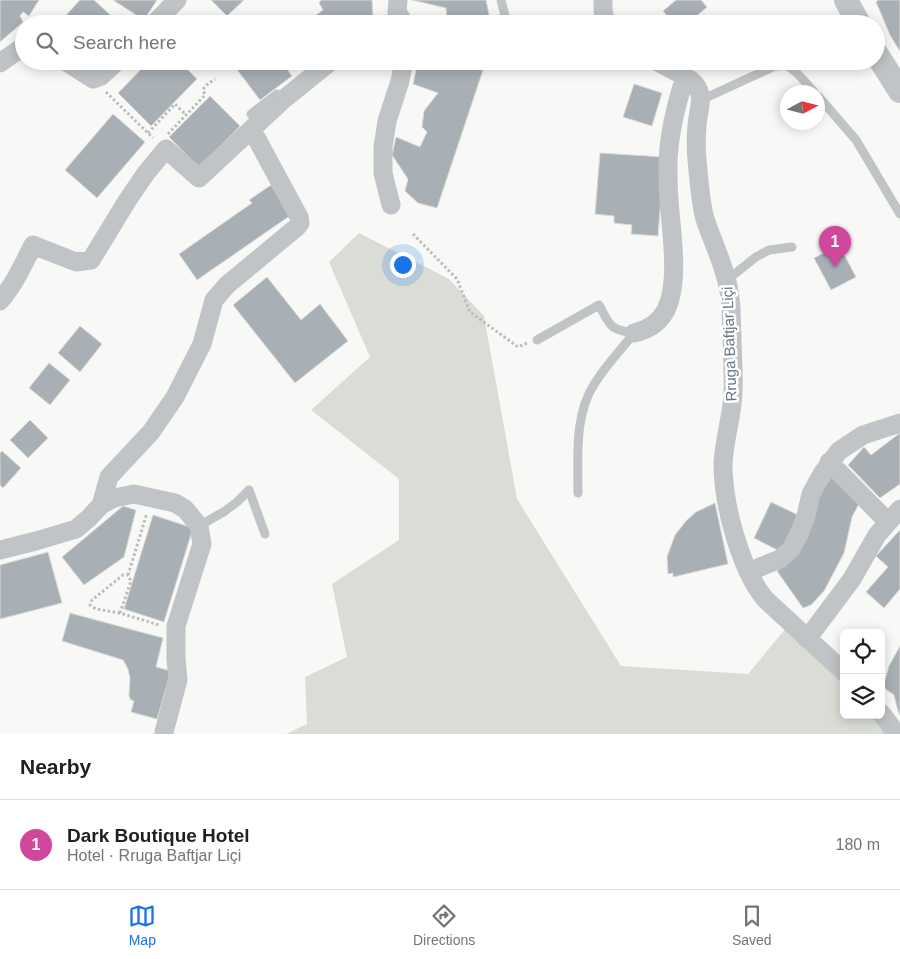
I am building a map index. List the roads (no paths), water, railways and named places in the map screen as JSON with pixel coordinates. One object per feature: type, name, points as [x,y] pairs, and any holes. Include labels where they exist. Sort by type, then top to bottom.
[{"type":"street","points":[[163,15],[177,0]]},
{"type":"street","points":[[603,0],[604,15]]},
{"type":"street","points":[[846,0],[854,15]]},
{"type":"street","points":[[0,63],[15,52]]},
{"type":"street","points":[[885,67],[898,86]]},
{"type":"street","points":[[78,70],[93,80],[107,70]]},
{"type":"street","points":[[0,301],[19,274],[33,245],[76,262],[91,260],[146,173],[159,143],[199,178],[251,122],[284,100],[319,70]]},
{"type":"street","points":[[391,205],[383,173],[383,147],[387,121],[402,70]]},
{"type":"street","points":[[673,70],[696,84],[701,100]]},
{"type":"street","points":[[634,333],[644,331],[656,323],[666,310],[672,291],[673,247],[668,162],[670,132],[676,105],[686,77]]},
{"type":"street","name":"Rruga Baftjar Liçi","points":[[701,100],[696,152],[700,184],[705,217],[727,280],[730,300],[733,393],[723,464],[731,522],[736,541],[756,589],[840,668]]},
{"type":"street","points":[[101,505],[109,478],[151,432],[175,397],[202,344],[214,300],[227,285],[300,223],[299,217],[251,122]]},
{"type":"street","points":[[748,572],[780,559],[791,549],[806,516],[811,494],[829,462],[839,451],[863,435],[900,423]]},
{"type":"street","points":[[807,639],[852,579],[877,535],[894,515],[829,462]]},
{"type":"street","points":[[0,550],[76,528],[101,505],[114,498],[134,494],[175,503],[185,508],[198,526],[202,544],[176,626],[178,680],[164,733]]},
{"type":"street","points":[[885,719],[896,734]]},
{"type":"lane","points":[[501,0],[505,15]]},
{"type":"lane","points":[[701,100],[766,70]]},
{"type":"lane","points":[[793,70],[807,85]]},
{"type":"lane","points":[[825,104],[856,140],[900,214]]},
{"type":"lane","points":[[727,280],[756,257],[769,250],[792,247]]},
{"type":"lane","points":[[537,340],[599,305],[611,326],[621,332],[634,333]]},
{"type":"lane","points":[[578,493],[580,424],[586,401],[594,384],[634,333]]},
{"type":"lane","points":[[198,526],[225,511],[249,490],[265,534]]},
{"type":"place","name":"Dark Boutique Hotel","points":[[835,267]]}]
